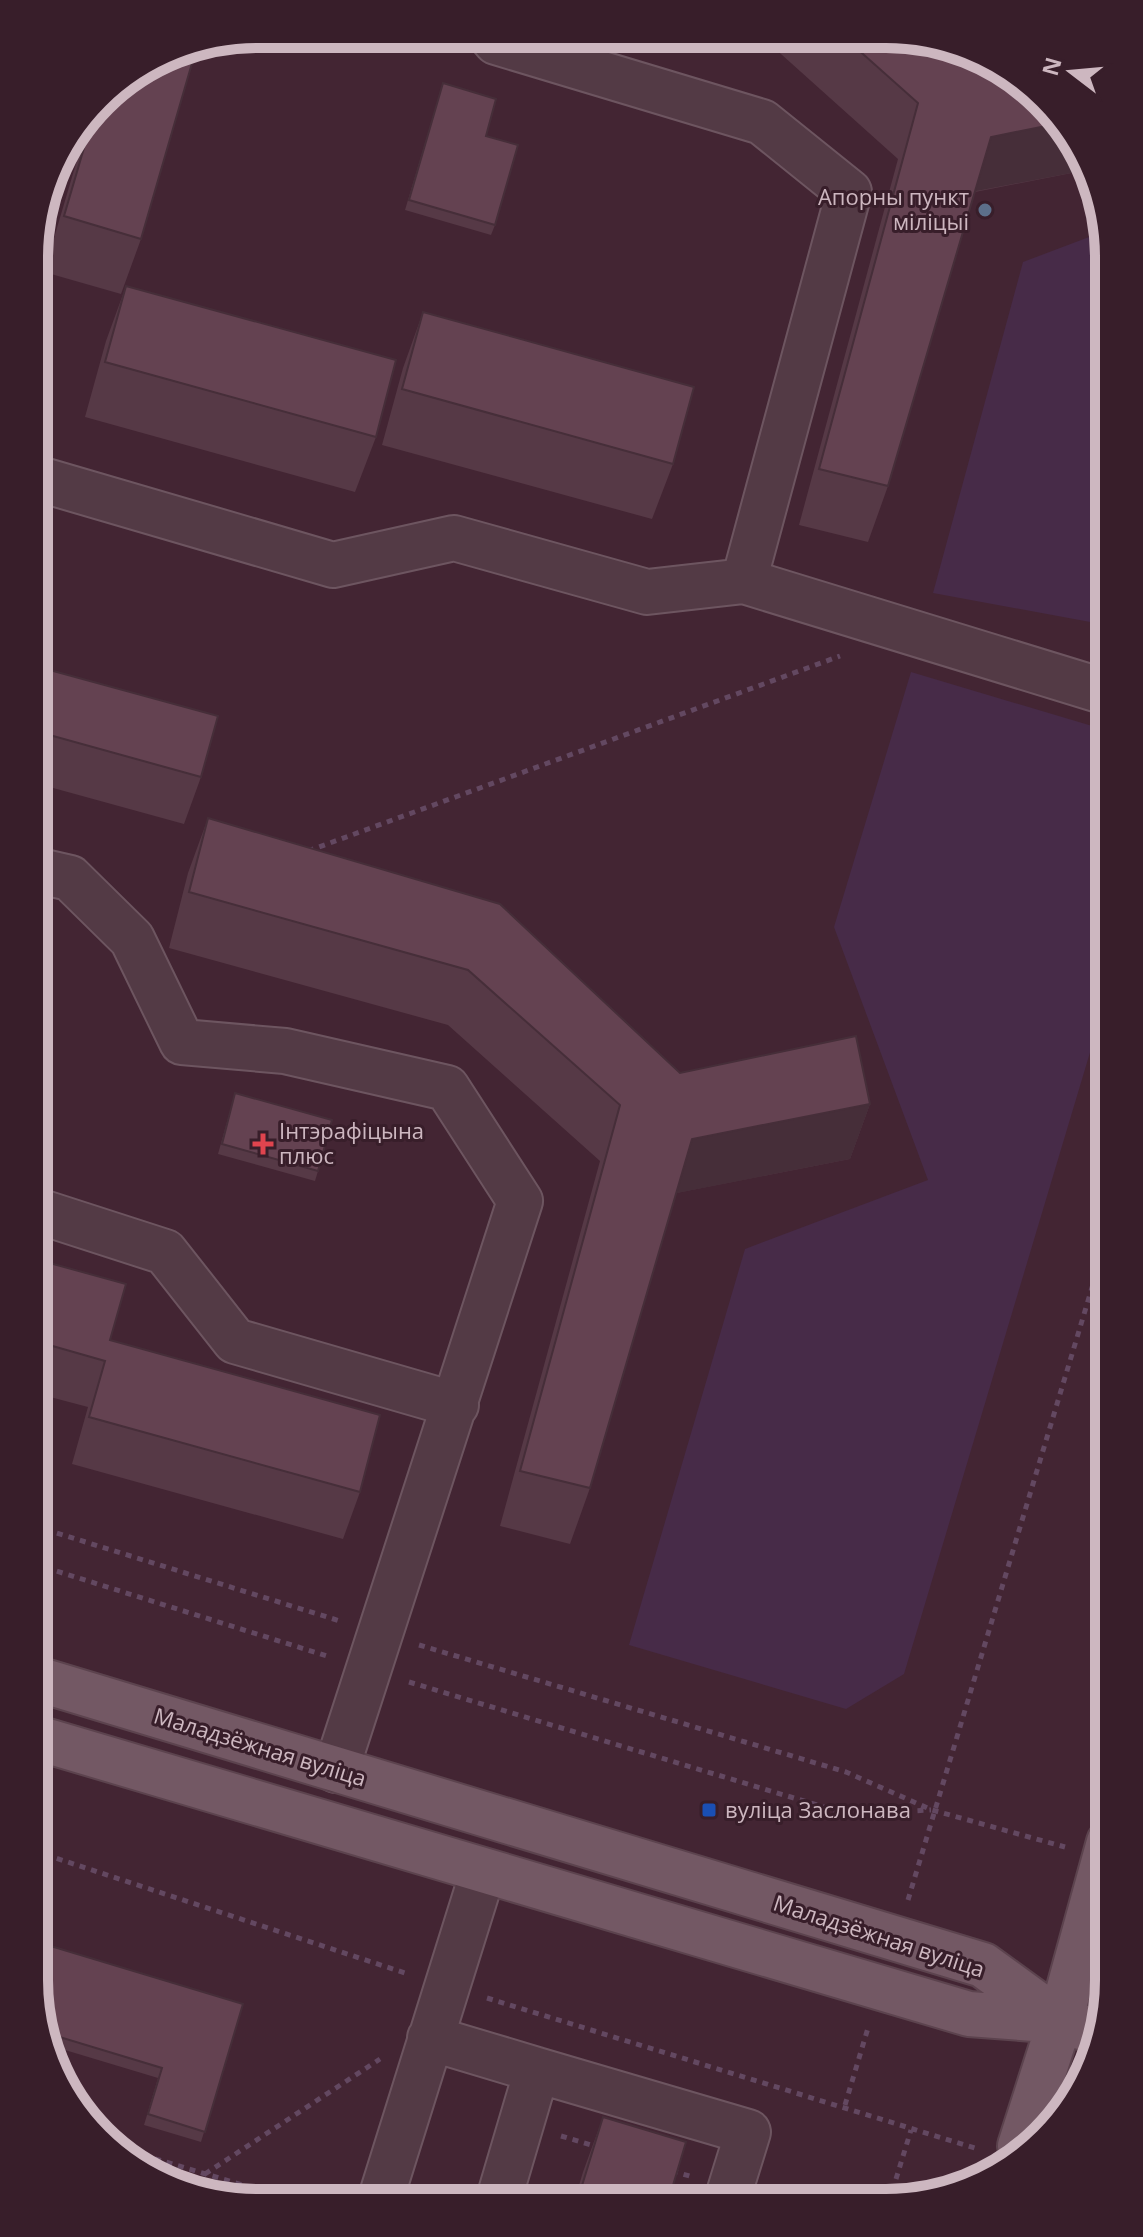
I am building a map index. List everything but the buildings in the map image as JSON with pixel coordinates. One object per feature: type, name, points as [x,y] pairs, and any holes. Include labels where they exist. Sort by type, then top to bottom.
[{"type":"main road","name":"Маладзёжная вуліца","points":[[48,1682],[983,1965],[1077,2026]]},
{"type":"main road","name":"Маладзёжная вуліца","points":[[48,1741],[969,2014],[1077,2026]]},
{"type":"main road","points":[[1006,2149],[1077,2026],[1095,1917]]},
{"type":"lane","points":[[516,48],[762,122],[849,192],[744,581]]},
{"type":"lane","points":[[48,482],[333,565],[454,538],[647,592],[744,581],[1095,689]]},
{"type":"lane","points":[[48,873],[70,878],[132,939],[182,1042],[285,1051],[447,1088],[520,1201],[336,1770]]},
{"type":"lane","points":[[48,1214],[165,1252],[235,1341],[456,1405]]},
{"type":"lane","points":[[384,2189],[483,1872]]},
{"type":"lane","points":[[430,2038],[748,2132],[715,2189]]},
{"type":"lane","points":[[502,2189],[537,2070]]},
{"type":"path","points":[[303,853],[842,656]]},
{"type":"path","points":[[932,1810],[1095,1277]]},
{"type":"path","points":[[48,1531],[374,1651],[847,1814],[932,1810]]},
{"type":"path","points":[[48,1568],[846,1772],[932,1810],[1095,1847]]},
{"type":"path","points":[[205,2174],[382,2058]]},
{"type":"path","points":[[845,2105],[911,2130],[1006,2149]]},
{"type":"path","points":[[893,2188],[911,2130]]},
{"type":"path","points":[[558,2135],[602,2148]]},
{"type":"path","points":[[145,2156],[255,2189]]},
{"type":"path","points":[[659,2167],[709,2189]]},
{"type":"shaded area","points":[[1094,235],[1095,623],[933,593],[1023,262]]},
{"type":"shaded area","points":[[911,672],[1095,727],[1095,1036],[904,1674],[846,1709],[629,1645],[745,1249],[928,1180],[834,927]]},
{"type":"place","name":"Апорны пункт міліцыі","points":[[985,210]]},
{"type":"place","name":"Інтэрафіцына плюс","points":[[263,1144]]},
{"type":"place","name":"вуліца Заслонава","points":[[709,1810]]}]
